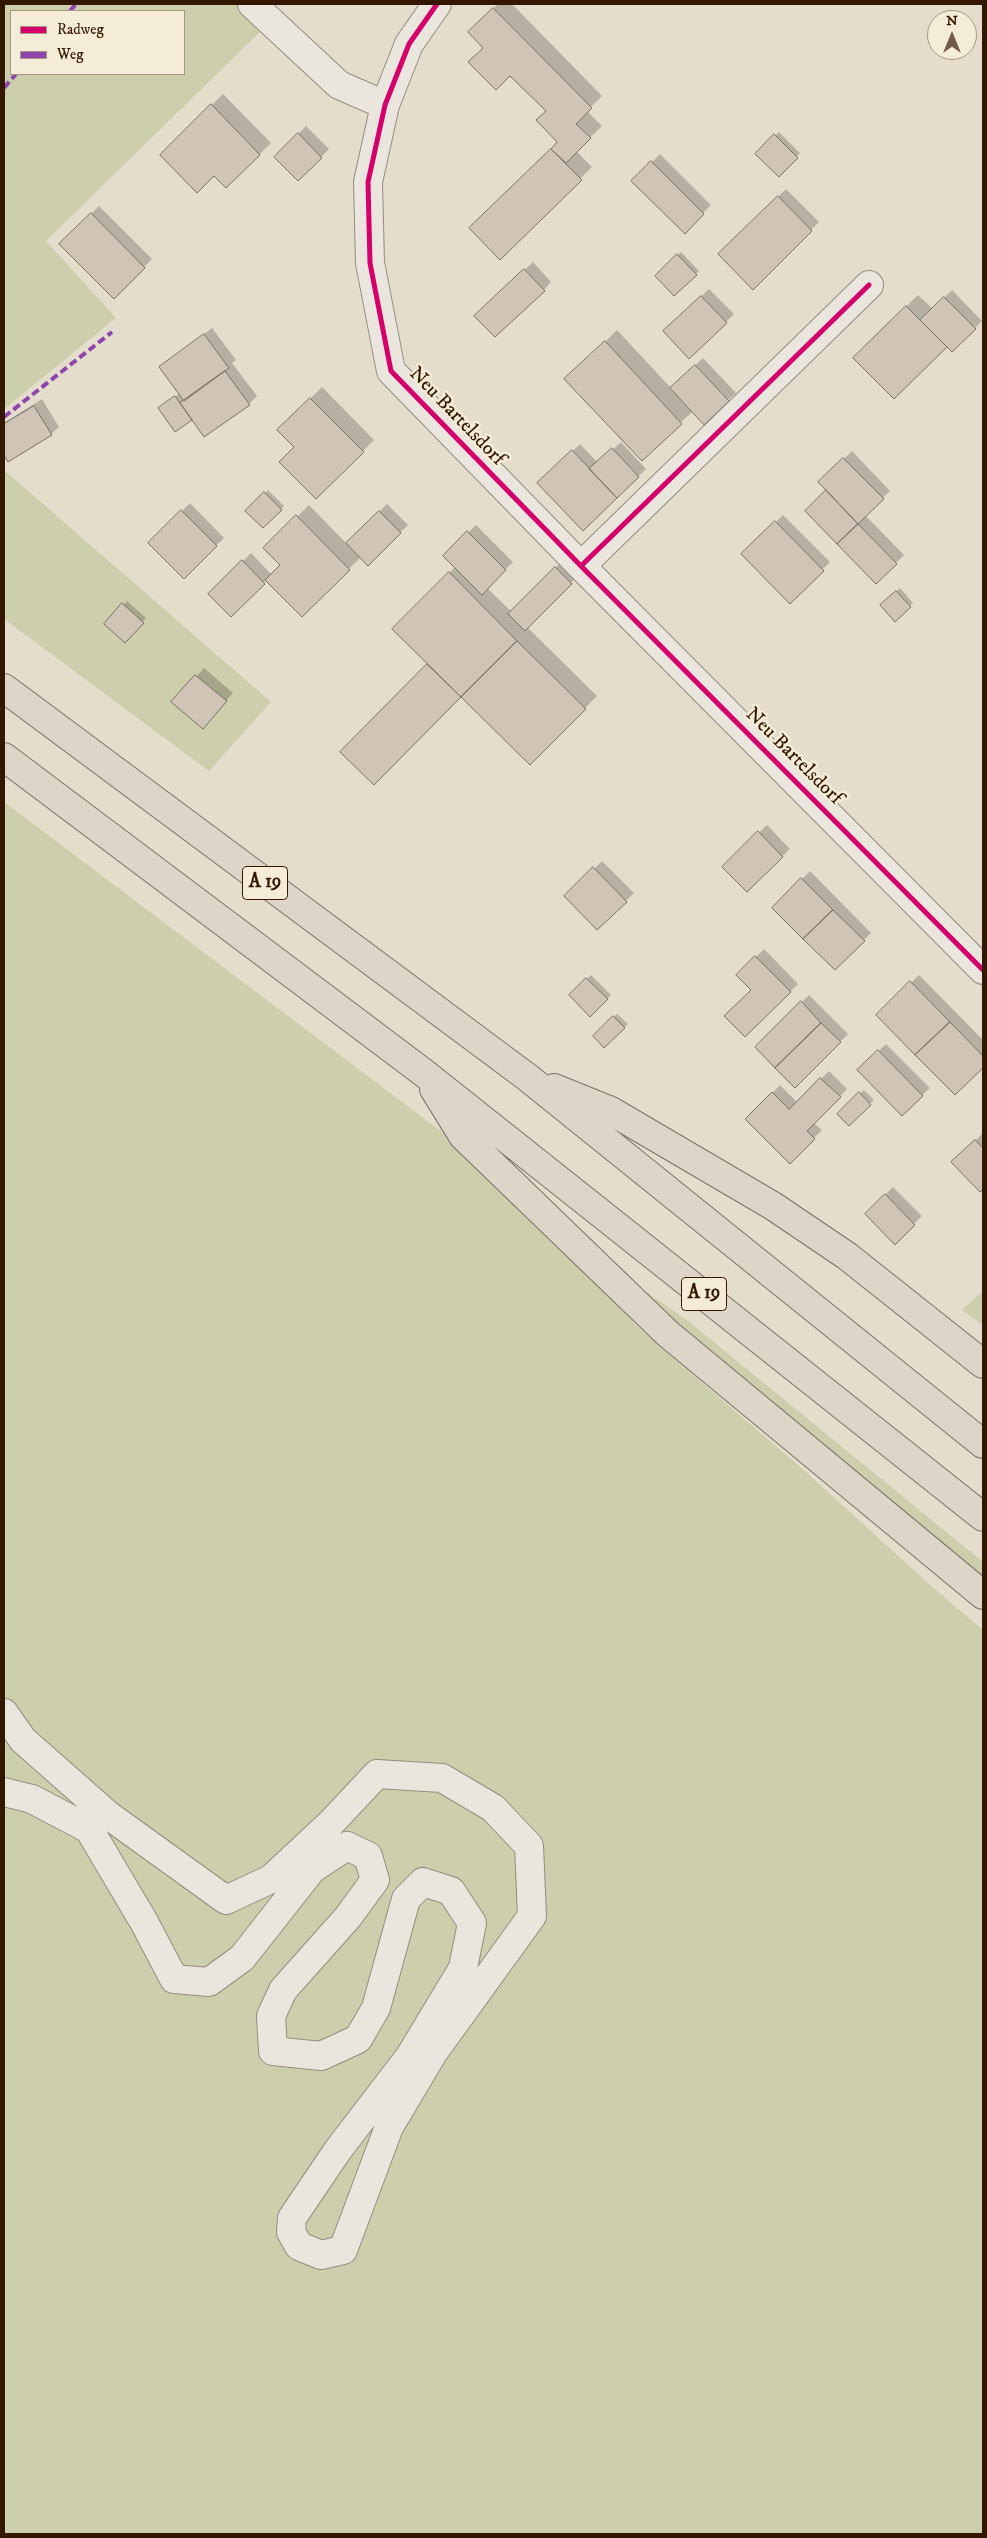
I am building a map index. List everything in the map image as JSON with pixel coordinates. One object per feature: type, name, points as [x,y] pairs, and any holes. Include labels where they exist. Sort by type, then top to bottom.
[{"type":"highway","name":"A 19","points":[[4,688],[527,1077],[983,1444]]},
{"type":"highway","name":"A 19","points":[[4,757],[424,1072],[983,1517]]},
{"type":"highway","points":[[424,1072],[463,1136],[667,1333],[983,1594]]},
{"type":"highway","points":[[527,1077],[611,1111],[773,1206],[847,1256],[983,1364]]},
{"type":"street","points":[[252,4],[339,85],[385,106]]},
{"type":"street","name":"Neu Bartelsdorf","points":[[437,4],[409,44],[385,106],[368,182],[370,263],[391,371],[581,566],[983,970]]},
{"type":"street","points":[[581,566],[869,285]]},
{"type":"street","points":[[4,1713],[23,1740],[108,1815],[226,1900],[271,1879],[330,1824],[376,1774],[442,1778],[492,1808],[529,1846],[532,1916],[433,2053],[389,2127],[343,2250],[321,2255],[299,2246],[291,2232],[292,2218],[338,2150],[410,2056],[464,1968],[472,1923],[451,1891],[424,1882],[406,1899],[376,2008],[358,2039],[321,2056],[273,2052],[271,2016],[283,1990],[348,1917],[375,1880],[368,1856],[346,1846],[312,1869],[242,1958],[209,1982],[174,1979],[144,1922],[89,1829],[32,1799],[4,1792]]},
{"type":"green space","points":[[4,4],[239,4],[265,27],[46,241],[116,318],[4,409]]},
{"type":"green space","points":[[4,470],[271,702],[209,771],[4,619]]},
{"type":"green space","points":[[4,802],[458,1144],[642,1331],[806,1472],[929,1584],[983,1630],[983,2534],[4,2534]]},
{"type":"green space","points":[[983,1291],[983,1325],[962,1310]]},
{"type":"green space","points":[[648,1293],[688,1321],[983,1562],[983,1577],[644,1297]]},
{"type":"building","points":[[493,8],[592,108],[576,124],[591,138],[566,163],[551,149],[557,142],[536,120],[546,111],[510,76],[496,90],[468,62],[483,48],[468,32]]},
{"type":"building","points":[[211,104],[260,155],[226,188],[214,176],[197,193],[160,155]]},
{"type":"building","points":[[298,133],[322,158],[298,181],[274,157]]},
{"type":"building","points":[[774,134],[798,158],[779,177],[755,154]]},
{"type":"building","points":[[551,149],[582,180],[500,260],[469,228]]},
{"type":"building","points":[[651,161],[704,214],[685,234],[631,181]]},
{"type":"building","points":[[778,196],[812,231],[753,290],[718,254]]},
{"type":"building","points":[[91,213],[145,268],[114,299],[59,244]]},
{"type":"building","points":[[677,254],[697,275],[674,296],[655,276]]},
{"type":"building","points":[[524,269],[545,291],[495,337],[474,316]]},
{"type":"building","points":[[701,296],[727,323],[689,359],[663,331]]},
{"type":"building","points":[[944,297],[976,329],[952,352],[920,320]]},
{"type":"building","points":[[906,306],[947,347],[894,399],[853,358]]},
{"type":"building","points":[[204,334],[229,368],[184,401],[159,367]]},
{"type":"building","points":[[605,341],[682,424],[642,461],[564,379]]},
{"type":"building","points":[[695,365],[729,401],[704,425],[670,388]]},
{"type":"building","points":[[225,371],[250,405],[204,437],[180,403]]},
{"type":"building","points":[[175,396],[192,420],[175,432],[158,408]]},
{"type":"building","points":[[310,398],[364,452],[316,499],[279,462],[294,447],[277,430]]},
{"type":"building","points":[[34,406],[52,435],[8,462],[4,455],[4,424]]},
{"type":"building","points":[[612,448],[639,477],[617,498],[589,469]]},
{"type":"building","points":[[572,450],[617,498],[583,531],[537,483]]},
{"type":"building","points":[[843,458],[884,499],[858,524],[818,482]]},
{"type":"building","points":[[826,490],[858,524],[837,544],[805,511]]},
{"type":"building","points":[[264,492],[282,510],[263,528],[245,511]]},
{"type":"building","points":[[181,510],[217,546],[184,579],[148,543]]},
{"type":"building","points":[[379,511],[401,533],[368,566],[346,543]]},
{"type":"building","points":[[296,515],[350,570],[302,617],[265,580],[280,565],[263,548]]},
{"type":"building","points":[[775,521],[824,571],[790,604],[741,554]]},
{"type":"building","points":[[858,524],[897,564],[876,584],[837,544]]},
{"type":"building","points":[[467,531],[506,570],[482,595],[443,556]]},
{"type":"building","points":[[242,560],[265,584],[231,617],[208,594]]},
{"type":"building","points":[[555,567],[572,584],[525,631],[508,614]]},
{"type":"building","points":[[449,572],[517,641],[461,697],[392,629]]},
{"type":"building","points":[[896,591],[911,607],[895,622],[880,605]]},
{"type":"building","points":[[122,603],[144,623],[125,643],[104,624]]},
{"type":"building","points":[[517,641],[586,709],[530,765],[461,697]]},
{"type":"building","points":[[427,664],[461,697],[374,785],[340,752]]},
{"type":"building","points":[[195,675],[227,701],[203,729],[171,702]]},
{"type":"building","points":[[758,831],[783,857],[747,892],[722,867]]},
{"type":"building","points":[[593,867],[627,902],[597,930],[564,896]]},
{"type":"building","points":[[801,878],[833,910],[803,939],[772,908]]},
{"type":"building","points":[[833,910],[865,941],[835,970],[803,939]]},
{"type":"building","points":[[755,956],[791,992],[745,1037],[724,1016],[751,990],[736,975]]},
{"type":"building","points":[[586,978],[608,999],[590,1017],[569,995]]},
{"type":"building","points":[[910,981],[950,1022],[915,1055],[876,1015]]},
{"type":"building","points":[[801,1001],[821,1023],[775,1068],[755,1047]]},
{"type":"building","points":[[613,1016],[625,1028],[604,1048],[593,1036]]},
{"type":"building","points":[[950,1022],[983,1056],[983,1068],[955,1095],[915,1055]]},
{"type":"building","points":[[821,1023],[841,1042],[795,1088],[775,1068]]},
{"type":"building","points":[[878,1050],[923,1096],[902,1116],[857,1070]]},
{"type":"building","points":[[820,1078],[841,1097],[807,1131],[815,1139],[790,1164],[745,1119],[772,1092],[789,1109]]},
{"type":"building","points":[[859,1092],[871,1105],[849,1126],[837,1114]]},
{"type":"building","points":[[975,1140],[983,1148],[983,1189],[980,1192],[951,1162]]},
{"type":"building","points":[[885,1194],[915,1225],[895,1245],[865,1214]]},
{"type":"marked path","points":[[71,10],[76,4]]},
{"type":"marked path","points":[[4,88],[15,75]]},
{"type":"marked path","points":[[4,417],[112,332]]},
{"type":"cycle path","points":[[437,4],[409,44],[385,105],[368,182],[370,263],[391,371],[581,566],[983,970]]},
{"type":"cycle path","points":[[581,566],[869,285]]}]
